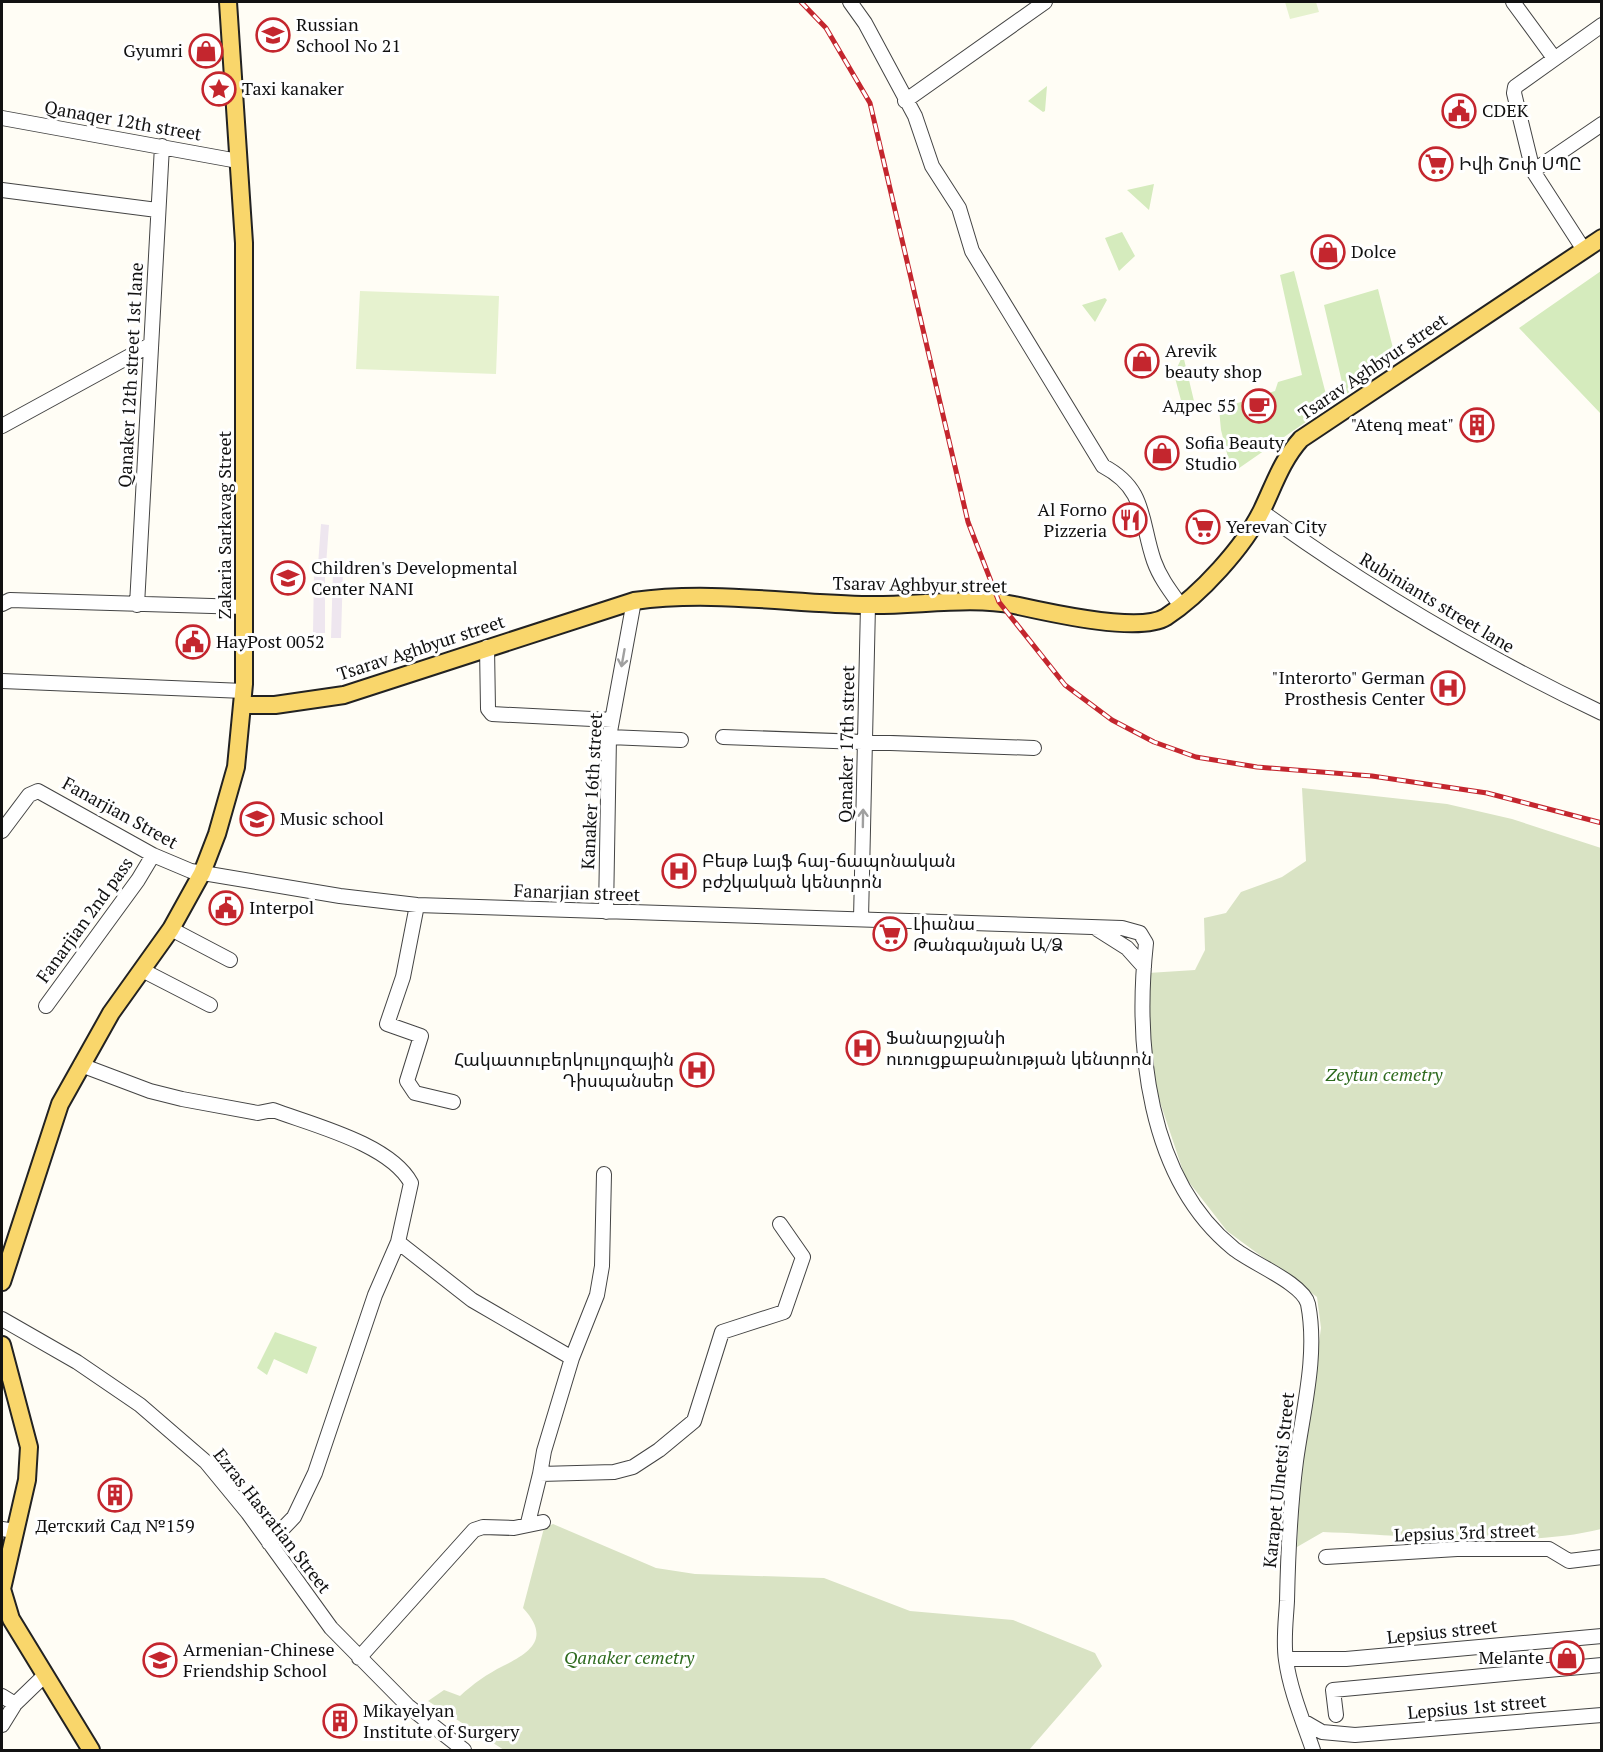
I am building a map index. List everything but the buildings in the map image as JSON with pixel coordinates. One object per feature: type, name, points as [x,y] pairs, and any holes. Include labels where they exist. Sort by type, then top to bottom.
[{"type":"main road","name":"Zakaria Sarkavag Street","points":[[2,1282],[60,1104],[111,1013],[171,929],[202,873],[217,834],[236,767],[244,698],[244,243],[228,2]]},
{"type":"main road","name":"Tsarav Aghbyur street","points":[[244,698],[275,705],[344,695],[415,674],[487,647],[634,601],[675,595],[868,605],[999,602],[1066,616],[1139,625],[1163,619],[1181,606],[1237,549],[1261,512],[1287,455],[1301,439],[1602,238]]},
{"type":"main road","points":[[2,1346],[29,1447],[27,1480],[8,1530],[2,1589],[11,1619],[91,1750]]},
{"type":"street","points":[[850,2],[865,23],[922,133],[932,166],[959,208],[972,251],[1103,466],[1127,481],[1146,521],[1154,561],[1181,606]]},
{"type":"street","points":[[905,101],[1045,2]]},
{"type":"street","points":[[1513,2],[1554,58]]},
{"type":"street","points":[[1584,250],[1533,171],[1514,90],[1519,83],[1602,25]]},
{"type":"street","name":"Qanaqer 12th street","points":[[2,117],[238,161]]},
{"type":"street","points":[[1533,171],[1602,124]]},
{"type":"street","name":"Qanaker 12th street 1st lane","points":[[137,605],[162,146]]},
{"type":"street","points":[[2,190],[157,210]]},
{"type":"street","points":[[2,425],[150,345]]},
{"type":"street","name":"Rubiniants street lane","points":[[1261,512],[1308,545],[1453,638],[1523,676],[1602,713]]},
{"type":"street","points":[[2,604],[10,600],[245,607]]},
{"type":"street","name":"Kanaker 16th street","points":[[606,912],[609,736],[634,601]]},
{"type":"street","name":"Qanaker 17th street","points":[[861,919],[868,605]]},
{"type":"street","points":[[487,647],[488,709],[492,714],[612,720]]},
{"type":"street","name":"Tsarav Aghbyur street","points":[[2,681],[244,698]]},
{"type":"street","points":[[609,736],[681,740]]},
{"type":"street","points":[[723,737],[1034,748]]},
{"type":"street","name":"Fanarjian Street","points":[[2,831],[29,795],[43,792],[153,855],[202,873]]},
{"type":"street","name":"Fanarjian 2nd pass","points":[[46,1006],[138,880],[153,855]]},
{"type":"street","name":"Fanarjian street","points":[[202,873],[417,905],[1131,929],[1140,933],[1146,943],[1141,1026],[1149,1088],[1160,1130],[1176,1172],[1198,1211],[1233,1248]]},
{"type":"street","points":[[417,905],[404,977],[387,1024],[421,1036],[407,1081],[415,1093],[453,1102]]},
{"type":"street","points":[[171,929],[230,960]]},
{"type":"street","name":"Fanarjian street","points":[[1097,929],[1127,948],[1144,967]]},
{"type":"street","points":[[142,970],[210,1005]]},
{"type":"street","points":[[81,1065],[150,1091],[182,1099],[258,1113],[273,1110],[361,1142],[381,1154],[411,1183],[398,1242],[375,1295],[315,1473],[294,1517],[269,1543]]},
{"type":"street","points":[[528,1523],[544,1451],[572,1358],[597,1295],[602,1266],[604,1174]]},
{"type":"street","points":[[540,1474],[595,1474],[633,1467],[694,1421],[722,1332],[784,1312],[803,1257],[780,1224]]},
{"type":"street","points":[[398,1242],[479,1305],[572,1358]]},
{"type":"street","name":"Karapet Ulnetsi Street","points":[[1233,1248],[1290,1284],[1307,1300],[1312,1344],[1295,1465],[1288,1555],[1286,1659],[1313,1750]]},
{"type":"street","name":"Ezras Hasratian Street","points":[[2,1321],[77,1362],[165,1424],[206,1462],[331,1628],[408,1706],[464,1750]]},
{"type":"street","name":"Ezras Hasratian Street","points":[[2,1321],[74,1365],[164,1428],[204,1466],[246,1517],[328,1631],[405,1708],[457,1750]]},
{"type":"street","points":[[359,1658],[429,1583],[466,1535],[483,1527],[514,1527],[543,1522]]},
{"type":"street","name":"Lepsius 3rd street","points":[[1326,1557],[1457,1549],[1549,1549],[1569,1561],[1602,1557]]},
{"type":"street","name":"Lepsius street","points":[[1286,1659],[1346,1659],[1602,1636]]},
{"type":"street","points":[[1336,1715],[1333,1690],[1602,1665]]},
{"type":"street","points":[[2,1725],[15,1704],[44,1676]]},
{"type":"street","points":[[2,1696],[15,1704]]},
{"type":"street","name":"Lepsius 1st street","points":[[1303,1721],[1322,1732],[1355,1735],[1602,1715]]},
{"type":"shaded area","points":[[321,524],[329,525],[326,565],[318,565]]},
{"type":"shaded area","points":[[333,570],[343,570],[341,638],[331,638]]},
{"type":"shaded area","points":[[314,572],[325,572],[325,633],[313,633]]},
{"type":"green space","points":[[1285,2],[1316,2],[1319,12],[1290,19]]},
{"type":"green space","points":[[1047,86],[1045,111],[1043,112],[1028,101]]},
{"type":"green space","points":[[1154,184],[1149,210],[1127,190]]},
{"type":"green space","points":[[1122,232],[1135,256],[1119,271],[1105,238]]},
{"type":"green space","points":[[1294,271],[1329,406],[1232,473],[1221,430],[1219,409],[1275,391],[1278,382],[1302,375],[1280,275]]},
{"type":"green space","points":[[1601,271],[1601,414],[1519,328]]},
{"type":"green space","points":[[1378,289],[1396,360],[1345,395],[1324,305]]},
{"type":"green space","points":[[360,291],[499,296],[496,374],[356,369]]},
{"type":"green space","points":[[1105,298],[1107,300],[1095,322],[1082,305]]},
{"type":"green space","points":[[1183,355],[1194,401],[1182,404],[1174,374]]},
{"type":"green space","name":"Zeytun cemetry","points":[[1302,788],[1447,804],[1512,819],[1601,848],[1601,1529],[1570,1535],[1501,1540],[1323,1532],[1297,1547],[1300,1480],[1321,1328],[1317,1297],[1227,1231],[1185,1177],[1157,1093],[1148,1019],[1148,973],[1195,970],[1205,950],[1204,918],[1226,913],[1241,892],[1282,877],[1306,861]]},
{"type":"green space","points":[[275,1332],[317,1347],[307,1374],[274,1359],[267,1375],[257,1368]]},
{"type":"green space","name":"Qanaker cemetry","points":[[553,1524],[656,1568],[695,1574],[824,1578],[910,1611],[1013,1620],[1095,1653],[1102,1666],[1029,1750],[504,1750],[428,1701],[444,1690],[460,1696],[475,1683],[522,1655],[534,1643],[536,1628],[523,1608],[544,1528]]},
{"type":"railway","points":[[801,2],[826,28],[870,103],[968,522],[999,602],[1065,685],[1112,720],[1154,742],[1196,757],[1257,767],[1372,776],[1487,793],[1602,823]]},
{"type":"place","name":"Russian School No 21","points":[[273,35]]},
{"type":"place","name":"Gyumri","points":[[206,51]]},
{"type":"place","name":"Taxi kanaker","points":[[219,89]]},
{"type":"place","name":"CDEK","points":[[1459,111]]},
{"type":"place","name":"Իվի Շոփ ՍՊԸ","points":[[1436,164]]},
{"type":"place","name":"Dolce","points":[[1328,252]]},
{"type":"place","name":"Arevik beauty shop","points":[[1142,361]]},
{"type":"place","name":"Адрес 55","points":[[1259,406]]},
{"type":"place","name":"\"Atenq meat\"","points":[[1477,425]]},
{"type":"place","name":"Sofia Beauty Studio","points":[[1162,453]]},
{"type":"place","name":"Al Forno Pizzeria","points":[[1130,520]]},
{"type":"place","name":"Yerevan City","points":[[1203,527]]},
{"type":"place","name":"Children's Developmental Center NANI","points":[[288,578]]},
{"type":"place","name":"HayPost 0052","points":[[193,642]]},
{"type":"place","name":"\"Interorto\" German Prosthesis Center","points":[[1448,688]]},
{"type":"place","name":"Music school","points":[[257,819]]},
{"type":"place","name":"Բեսթ Լայֆ հայ-ճապոնական բժշկական կենտրոն","points":[[679,871]]},
{"type":"place","name":"Interpol","points":[[226,908]]},
{"type":"place","name":"Լիանա Թանգանյան Ա/Ձ","points":[[890,934]]},
{"type":"place","name":"Ֆանարջյանի ուռուցքաբանության կենտրոն","points":[[863,1048]]},
{"type":"place","name":"Հակատուբերկուլյոզային Դիսպանսեր","points":[[697,1070]]},
{"type":"place","name":"Детский Сад №159","points":[[115,1495]]},
{"type":"place","name":"Melante","points":[[1567,1658]]},
{"type":"place","name":"Armenian-Chinese Friendship School","points":[[160,1660]]},
{"type":"place","name":"Mikayelyan Institute of Surgery","points":[[340,1721]]}]
